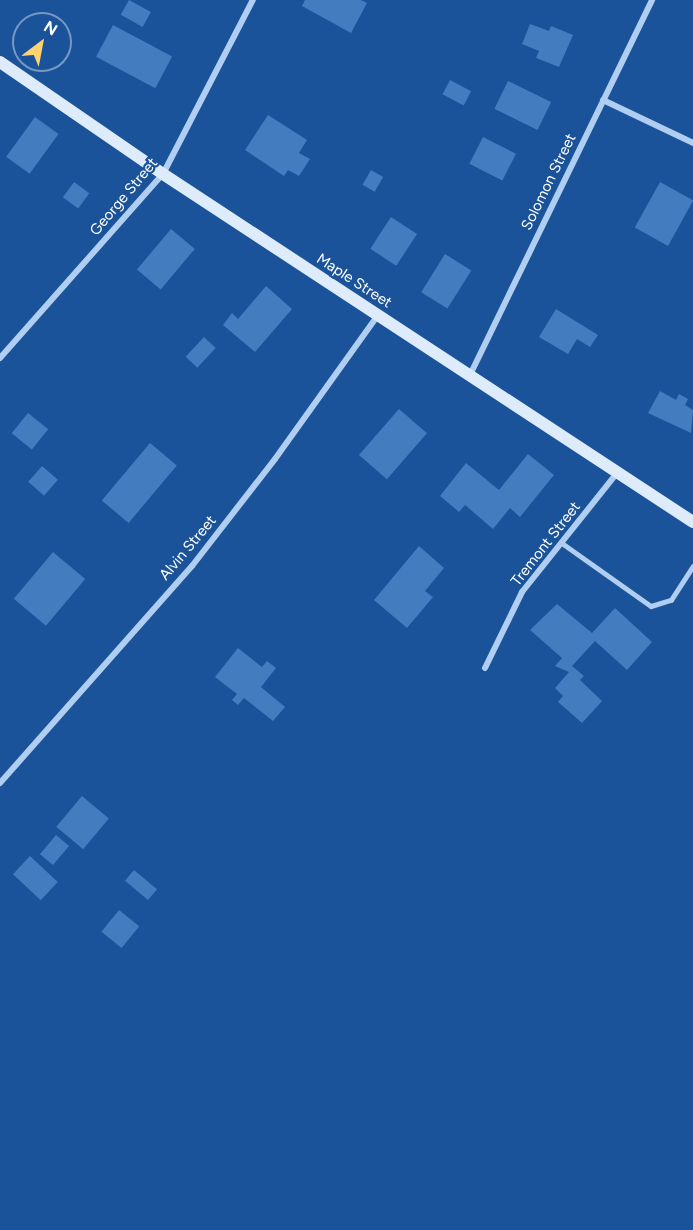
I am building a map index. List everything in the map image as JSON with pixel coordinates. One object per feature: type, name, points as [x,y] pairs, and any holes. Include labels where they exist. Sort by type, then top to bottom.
[{"type":"main road","name":"Maple Street","points":[[0,62],[163,174],[693,522]]},
{"type":"street","name":"George Street","points":[[0,358],[163,174],[253,0]]},
{"type":"street","name":"Solomon Street","points":[[469,375],[652,0]]},
{"type":"street","points":[[603,100],[693,142]]},
{"type":"street","name":"Alvin Street","points":[[0,783],[192,566],[275,459],[378,315]]},
{"type":"street","name":"Tremont Street","points":[[485,668],[522,592],[617,473]]},
{"type":"lane","points":[[562,543],[651,606],[670,600],[693,566]]},
{"type":"building","points":[[129,0],[151,12],[143,27],[121,15]]},
{"type":"building","points":[[305,0],[361,0],[367,3],[351,33],[302,6]]},
{"type":"building","points":[[530,24],[549,31],[551,26],[573,35],[559,67],[536,58],[539,51],[522,44]]},
{"type":"building","points":[[113,25],[172,56],[155,88],[96,57]]},
{"type":"building","points":[[450,80],[471,91],[464,105],[442,94]]},
{"type":"building","points":[[508,81],[551,102],[538,130],[494,109]]},
{"type":"building","points":[[268,115],[307,140],[299,153],[310,159],[299,176],[288,170],[284,176],[245,150]]},
{"type":"building","points":[[35,117],[58,134],[30,174],[6,157]]},
{"type":"building","points":[[483,137],[516,154],[502,181],[469,164]]},
{"type":"building","points":[[371,170],[383,177],[375,192],[362,185]]},
{"type":"building","points":[[74,182],[89,193],[78,209],[63,197]]},
{"type":"building","points":[[660,182],[693,200],[668,246],[635,227]]},
{"type":"building","points":[[391,217],[417,234],[396,266],[370,249]]},
{"type":"building","points":[[171,229],[195,249],[161,290],[137,270]]},
{"type":"building","points":[[445,254],[471,270],[447,309],[421,292]]},
{"type":"building","points":[[266,286],[292,309],[255,352],[223,325],[232,313],[238,319]]},
{"type":"building","points":[[556,309],[598,335],[590,347],[577,339],[568,354],[539,337]]},
{"type":"building","points":[[204,337],[216,348],[197,368],[186,357]]},
{"type":"building","points":[[660,391],[676,400],[679,394],[688,399],[685,405],[693,410],[691,433],[648,413]]},
{"type":"building","points":[[399,409],[427,433],[387,479],[359,455]]},
{"type":"building","points":[[28,413],[48,429],[32,450],[12,433]]},
{"type":"building","points":[[150,443],[177,465],[129,523],[102,500]]},
{"type":"building","points":[[528,454],[554,475],[520,517],[510,508],[493,529],[465,505],[459,512],[440,496],[466,463],[499,490]]},
{"type":"building","points":[[42,466],[58,480],[44,496],[28,482]]},
{"type":"building","points":[[419,546],[444,568],[425,591],[433,597],[407,628],[374,600]]},
{"type":"building","points":[[53,552],[85,579],[46,626],[14,599]]},
{"type":"building","points":[[557,604],[592,633],[615,608],[652,642],[627,670],[595,641],[572,666],[584,676],[580,680],[602,701],[582,723],[558,702],[563,696],[555,688],[569,672],[555,666],[562,658],[530,630]]},
{"type":"building","points":[[238,648],[262,667],[267,661],[276,668],[261,687],[285,707],[273,721],[244,698],[238,705],[232,700],[237,694],[215,677]]},
{"type":"building","points":[[82,796],[109,818],[83,849],[56,827]]},
{"type":"building","points":[[56,835],[69,846],[53,865],[40,854]]},
{"type":"building","points":[[30,856],[58,882],[41,900],[13,874]]},
{"type":"building","points":[[134,870],[157,889],[148,900],[125,881]]},
{"type":"building","points":[[119,910],[139,926],[122,948],[101,932]]}]
